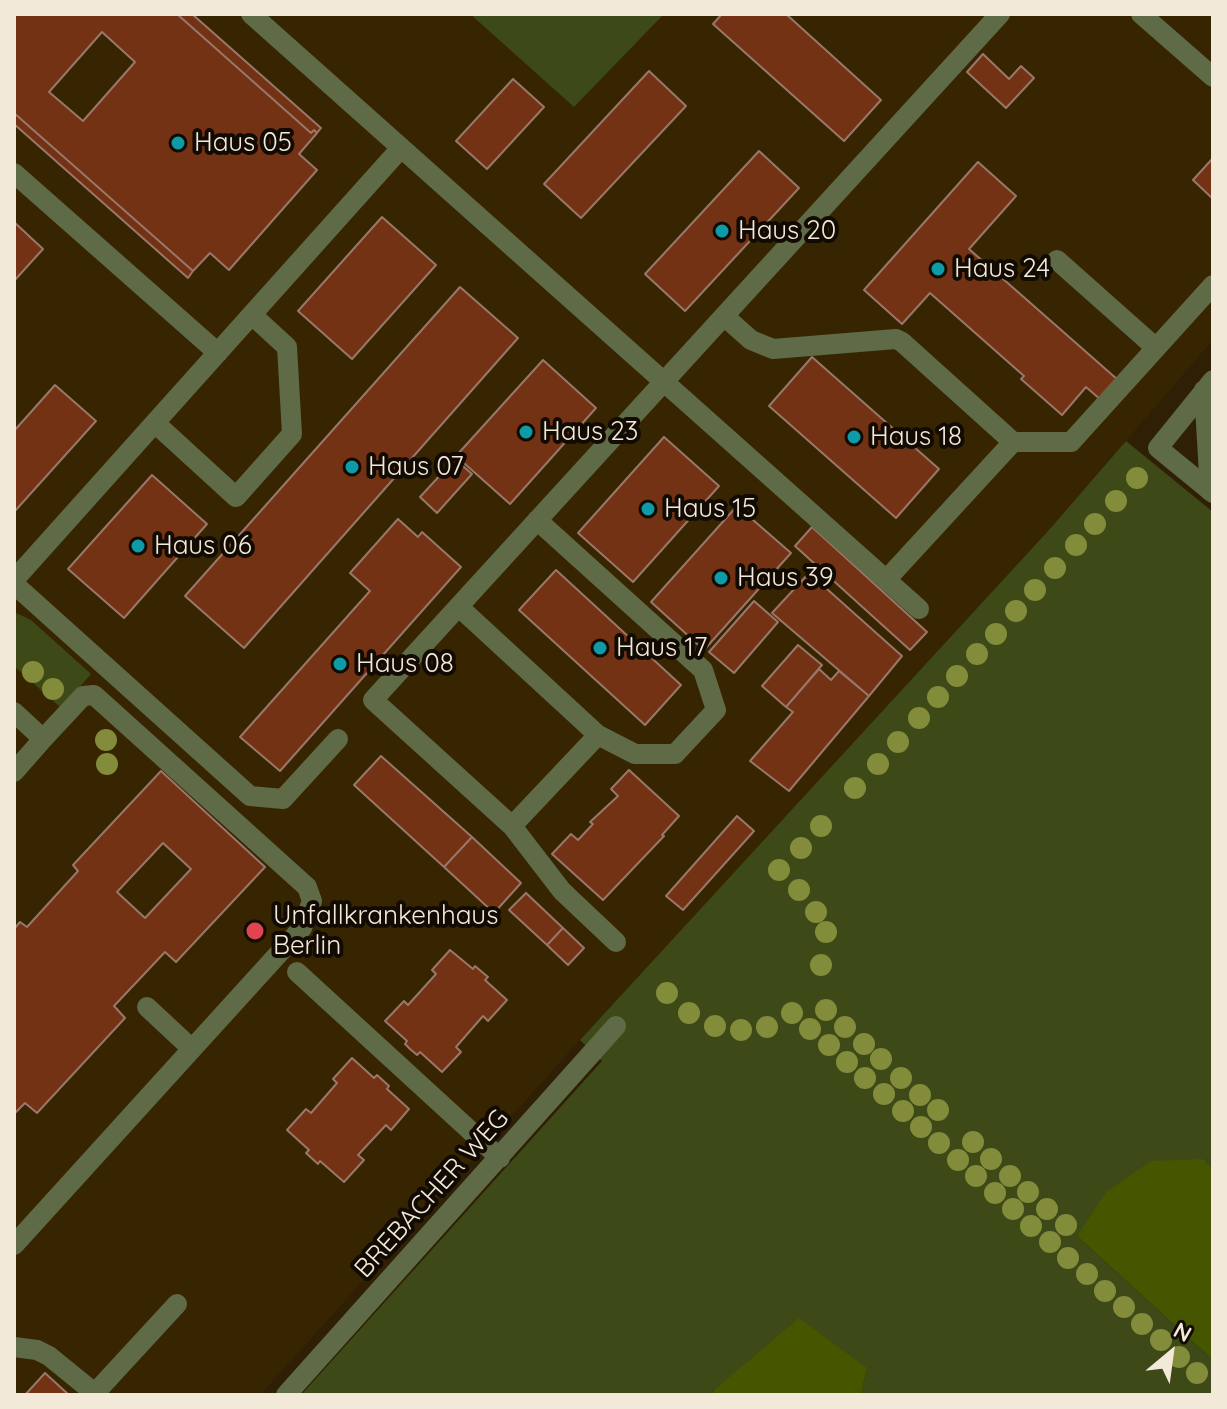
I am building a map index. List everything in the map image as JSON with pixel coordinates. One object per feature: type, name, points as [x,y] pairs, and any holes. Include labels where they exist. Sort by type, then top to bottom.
[{"type":"street","points":[[251,14],[919,609]]},
{"type":"street","points":[[616,942],[562,891],[512,826],[373,700],[1000,14]]},
{"type":"street","points":[[1141,14],[1213,77]]},
{"type":"street","points":[[338,739],[283,799],[250,796],[14,582],[401,148]]},
{"type":"street","points":[[14,173],[218,353]]},
{"type":"street","points":[[1057,260],[1156,348]]},
{"type":"street","points":[[724,316],[751,340],[773,349],[896,339],[1013,442],[1071,442],[1213,285]]},
{"type":"street","points":[[155,423],[236,497],[292,434],[287,347],[252,315]]},
{"type":"street","points":[[1208,385],[1158,448],[1212,492]]},
{"type":"street","points":[[1208,385],[1212,492]]},
{"type":"street","points":[[886,580],[1013,442]]},
{"type":"street","points":[[459,607],[598,735],[635,754],[675,754],[716,710],[703,670],[537,520]]},
{"type":"street","points":[[14,772],[83,696],[94,695],[307,887],[312,901],[302,928],[14,1245]]},
{"type":"street","points":[[14,712],[43,739]]},
{"type":"street","points":[[512,826],[598,735]]},
{"type":"street","points":[[297,972],[505,1153]]},
{"type":"street","points":[[147,1007],[192,1049]]},
{"type":"street","name":"BREBACHER WEG","points":[[286,1395],[616,1026]]},
{"type":"street","points":[[14,1347],[37,1350],[63,1365],[96,1394],[177,1304]]},
{"type":"shaded area","points":[[14,14],[470,14],[574,107],[664,14],[1213,14],[1213,340],[1048,531],[580,1040],[260,1395],[14,1395]]},
{"type":"green space","points":[[470,14],[664,14],[574,107]]},
{"type":"green space","points":[[1126,441],[1213,512],[1213,1170],[1204,1159],[1077,1236],[1213,1360],[1213,1395],[861,1395],[867,1368],[713,1390],[712,1395],[301,1395],[602,1061],[580,1040],[1048,531]]},
{"type":"green space","points":[[14,612],[31,620],[91,674],[61,708],[14,666]]},
{"type":"green space","points":[[1204,1159],[1213,1170],[1213,1360],[1077,1236],[1106,1192],[1151,1161]]},
{"type":"green space","points":[[799,1318],[867,1368],[861,1395],[712,1395],[713,1391]]},
{"type":"building","name":"Haus 05","points":[[14,14],[177,14],[311,133],[314,130],[317,133],[299,154],[317,170],[229,270],[210,253],[193,271],[14,113]],"holes":[[[102,32],[135,62],[83,121],[49,92]]]},
{"type":"building","points":[[177,14],[192,14],[321,128],[317,133],[314,130],[311,133]]},
{"type":"building","points":[[722,14],[786,14],[881,100],[844,141],[713,24]]},
{"type":"building","points":[[983,54],[1009,79],[1021,66],[1034,78],[1006,108],[967,72]]},
{"type":"building","points":[[649,71],[686,106],[581,218],[544,184]]},
{"type":"building","points":[[513,79],[544,107],[487,169],[456,141]]},
{"type":"building","points":[[14,113],[193,271],[188,278],[14,124]]},
{"type":"building","name":"Haus 20","points":[[759,151],[799,188],[685,311],[645,274]]},
{"type":"building","points":[[1213,158],[1213,199],[1193,180]]},
{"type":"building","name":"Haus 24","points":[[978,162],[1016,196],[969,249],[1118,380],[1101,400],[1086,387],[1062,415],[1021,379],[1024,376],[930,293],[902,324],[864,290]]},
{"type":"building","points":[[382,217],[436,265],[352,359],[298,311]]},
{"type":"building","points":[[14,222],[43,249],[14,281]]},
{"type":"building","name":"Haus 07","points":[[460,287],[518,338],[244,648],[185,596]]},
{"type":"building","name":"Haus 18","points":[[812,357],[939,469],[896,518],[769,406]]},
{"type":"building","name":"Haus 23","points":[[543,360],[596,408],[510,504],[456,456]]},
{"type":"building","points":[[55,385],[96,421],[14,512],[14,431]]},
{"type":"building","name":"Haus 15","points":[[664,437],[719,486],[633,582],[578,533]]},
{"type":"building","points":[[455,459],[472,474],[437,513],[420,497]]},
{"type":"building","name":"Haus 06","points":[[152,475],[207,524],[124,618],[68,569]]},
{"type":"building","name":"Haus 39","points":[[737,506],[791,553],[704,650],[651,602]]},
{"type":"building","name":"Haus 08","points":[[398,519],[418,537],[422,532],[461,567],[280,771],[240,737],[370,591],[350,573]]},
{"type":"building","points":[[812,527],[927,632],[910,650],[795,546]]},
{"type":"building","name":"Haus 17","points":[[556,570],[681,685],[645,725],[519,610]]},
{"type":"building","points":[[809,573],[902,656],[869,696],[772,613]]},
{"type":"building","points":[[754,601],[778,622],[734,673],[709,652]]},
{"type":"building","points":[[798,645],[822,665],[786,707],[762,686]]},
{"type":"building","points":[[819,669],[831,680],[839,671],[869,696],[789,791],[750,761],[793,712],[786,707]]},
{"type":"building","points":[[381,756],[472,837],[444,867],[354,785]]},
{"type":"building","points":[[629,770],[679,816],[603,900],[552,854],[571,834],[578,840],[593,824],[590,822],[618,796],[611,789]]},
{"type":"building","points":[[161,771],[265,867],[176,962],[165,952],[114,1006],[125,1018],[37,1113],[25,1103],[14,1114],[14,929],[20,922],[27,927],[78,871],[73,865]],"holes":[[[163,843],[191,869],[145,918],[117,892]]]},
{"type":"building","points":[[737,816],[754,831],[683,910],[666,896]]},
{"type":"building","points":[[472,837],[521,883],[494,913],[444,867]]},
{"type":"building","points":[[526,893],[563,928],[547,945],[509,910]]},
{"type":"building","points":[[563,928],[584,948],[568,965],[547,945]]},
{"type":"building","points":[[450,950],[488,977],[485,980],[507,1000],[488,1021],[483,1016],[456,1047],[461,1052],[442,1072],[420,1052],[417,1055],[410,1049],[405,1044],[407,1041],[385,1021],[404,1001],[408,1005],[436,974],[432,970]]},
{"type":"building","points":[[352,1058],[374,1078],[377,1075],[409,1109],[391,1130],[386,1125],[358,1155],[364,1160],[344,1182],[320,1161],[318,1164],[306,1153],[309,1150],[287,1130],[306,1109],[311,1113],[337,1083],[333,1079]]},
{"type":"building","points":[[45,1373],[69,1395],[25,1395]]},
{"type":"place","name":"Haus 05","points":[[178,143]]},
{"type":"place","name":"Haus 20","points":[[722,231]]},
{"type":"place","name":"Haus 24","points":[[938,269]]},
{"type":"place","name":"Haus 23","points":[[526,432]]},
{"type":"place","name":"Haus 18","points":[[854,437]]},
{"type":"place","name":"Haus 07","points":[[352,467]]},
{"type":"place","name":"Haus 15","points":[[648,509]]},
{"type":"place","name":"Haus 06","points":[[138,546]]},
{"type":"place","name":"Haus 39","points":[[721,578]]},
{"type":"place","name":"Haus 17","points":[[600,648]]},
{"type":"place","name":"Haus 08","points":[[340,664]]},
{"type":"place","name":"Unfallkrankenhaus Berlin","points":[[255,931]]}]
